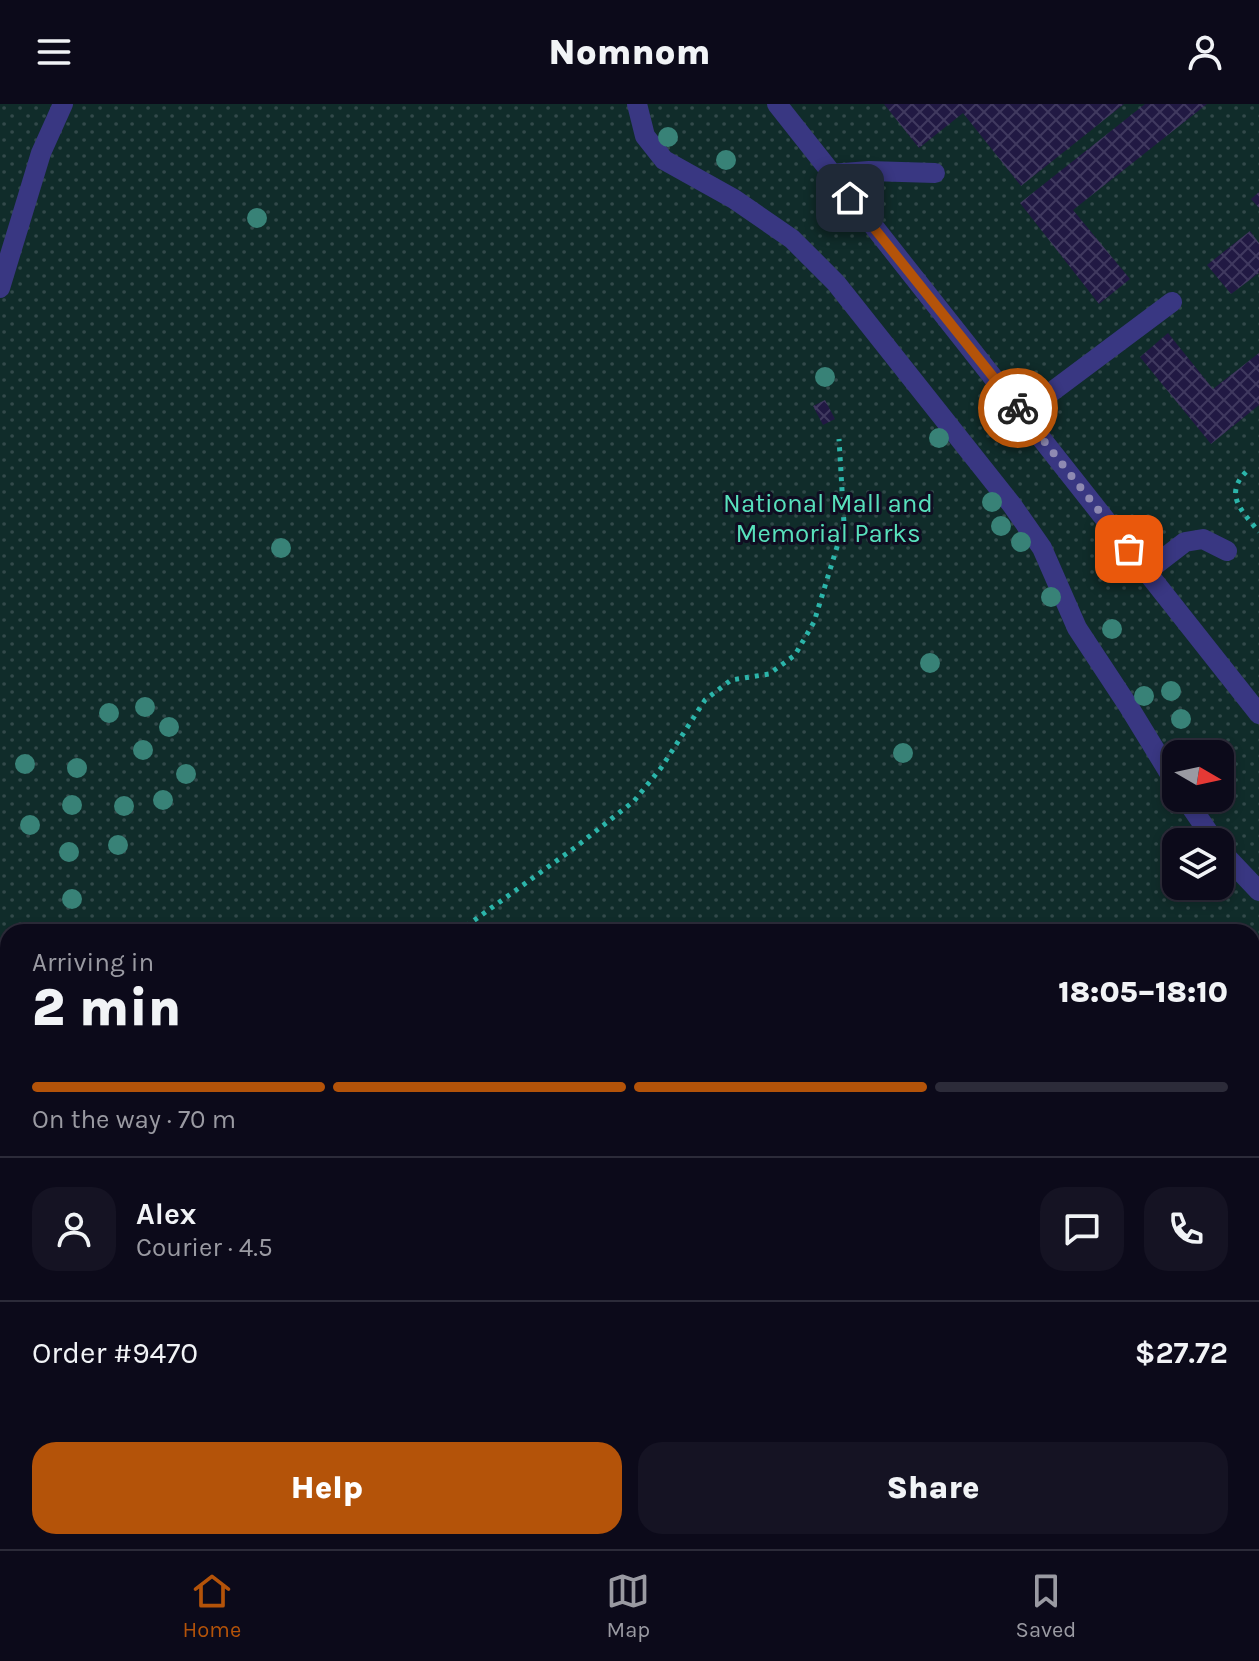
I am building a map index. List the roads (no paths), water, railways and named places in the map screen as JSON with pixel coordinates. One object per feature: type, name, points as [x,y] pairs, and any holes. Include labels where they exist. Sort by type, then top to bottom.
[{"type":"street","points":[[0,288],[41,153],[63,104]]},
{"type":"street","points":[[637,104],[645,136],[664,160],[734,199],[792,239],[836,283],[1012,505],[1042,548],[1077,628],[1162,761]]},
{"type":"street","points":[[777,104],[1259,714]]},
{"type":"street","points":[[831,174],[869,171],[935,173]]},
{"type":"street","points":[[1022,414],[1172,302]]},
{"type":"street","points":[[1146,572],[1185,542],[1203,539],[1227,551]]},
{"type":"street","points":[[1234,865],[1259,891]]},
{"type":"park label","name":"National Mall and Memorial Parks","points":[[828,518]]}]
